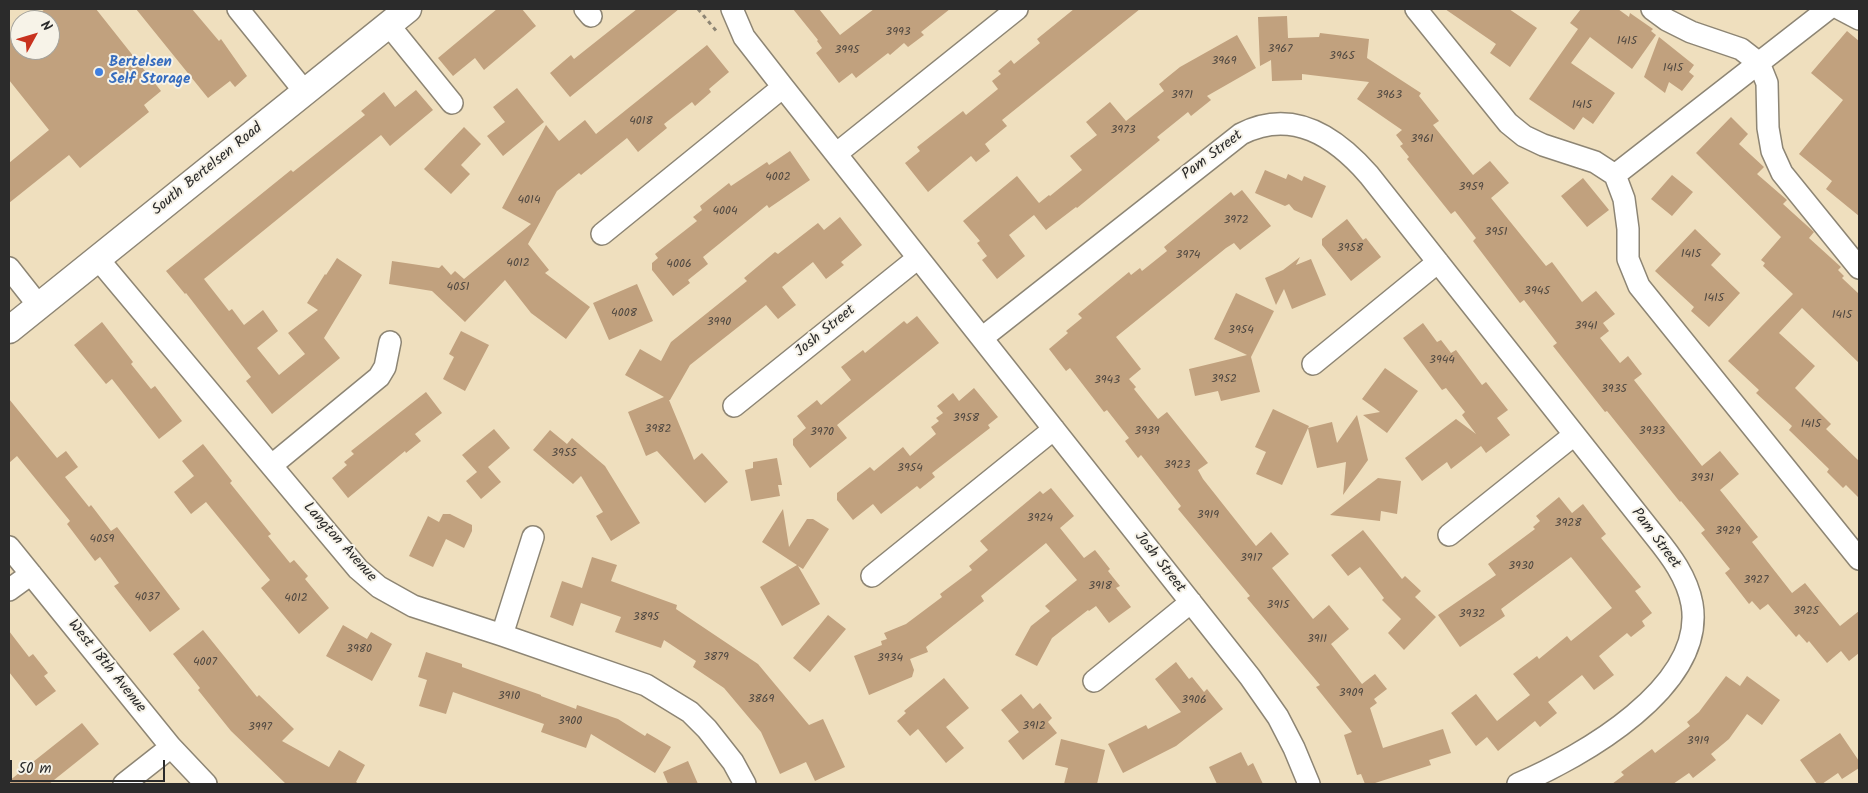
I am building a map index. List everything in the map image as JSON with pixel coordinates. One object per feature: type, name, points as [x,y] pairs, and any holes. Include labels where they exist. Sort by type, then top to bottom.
[{"type":"main road","name":"South Bertelsen Road","points":[[9,330],[398,17]]},
{"type":"street","points":[[238,9],[304,92]]},
{"type":"street","name":"Josh Street","points":[[732,9],[744,37],[782,87],[1250,677],[1278,717],[1294,748],[1309,784]]},
{"type":"street","points":[[836,154],[1016,9]]},
{"type":"street","points":[[1416,9],[1508,123],[1524,136],[1543,145],[1595,162],[1615,175],[1624,198],[1628,229],[1628,260],[1639,286],[1859,559]]},
{"type":"street","points":[[1652,9],[1667,20],[1691,32],[1742,49],[1759,63],[1767,83],[1768,128],[1772,151],[1778,165],[1859,268]]},
{"type":"street","points":[[1615,175],[1828,9]]},
{"type":"street","points":[[1840,9],[1859,19]]},
{"type":"street","points":[[398,17],[452,103]]},
{"type":"street","points":[[602,234],[782,87]]},
{"type":"street","name":"Pam Street","points":[[982,338],[1229,142],[1252,128],[1279,123],[1298,126],[1318,132],[1338,144],[1369,175],[1672,558],[1689,590],[1692,607],[1692,629],[1686,652],[1673,676],[1652,700],[1618,727],[1580,753],[1542,774],[1518,784]]},
{"type":"street","name":"Josh Street","points":[[734,406],[918,258]]},
{"type":"street","name":"Langton Avenue","points":[[98,259],[358,569],[379,587],[413,606],[502,634],[646,685],[690,712],[707,729],[732,762],[745,784]]},
{"type":"street","points":[[1313,364],[1438,262]]},
{"type":"street","points":[[9,268],[39,306]]},
{"type":"street","points":[[272,466],[379,377],[385,367],[390,342]]},
{"type":"street","points":[[872,576],[1054,429]]},
{"type":"street","points":[[1449,535],[1574,435]]},
{"type":"street","points":[[502,634],[533,536]]},
{"type":"street","name":"West 18th Avenue","points":[[9,547],[171,747],[206,784]]},
{"type":"street","points":[[9,590],[31,574]]},
{"type":"street","name":"Josh Street","points":[[1094,682],[1191,602]]},
{"type":"street","points":[[124,784],[171,747]]},
{"type":"building","points":[[96,9],[161,91],[144,105],[149,112],[80,168],[69,155],[9,203],[9,163],[49,130],[9,80],[9,38],[10,60],[60,60],[60,10],[44,10]]},
{"type":"building","points":[[136,9],[192,9],[219,41],[221,39],[247,76],[235,87],[230,81],[208,98]]},
{"type":"building","points":[[497,9],[522,9],[536,26],[484,70],[475,58],[453,76],[438,58]]},
{"type":"building","points":[[637,9],[679,9],[570,97],[550,73],[571,55],[574,59]]},
{"type":"building","points":[[793,9],[819,9],[840,35],[874,9],[950,9],[921,32],[924,35],[908,47],[904,43],[856,78],[852,73],[839,83],[816,53],[822,48],[818,40]]},
{"type":"building","points":[[1074,9],[1140,9],[1002,120],[1007,126],[985,144],[990,151],[976,162],[971,156],[928,192],[905,163],[920,151],[917,147],[963,111],[966,115],[998,89],[992,81],[1001,74],[998,71],[1011,60],[1014,64],[1040,43],[1037,39]]},
{"type":"building","points":[[1445,9],[1509,9],[1537,28],[1510,67],[1490,53],[1496,44]]},
{"type":"building","points":[[1581,9],[1618,9],[1629,17],[1630,13],[1653,29],[1651,31],[1656,35],[1632,69],[1590,37],[1571,63],[1615,93],[1593,124],[1583,117],[1574,130],[1529,99],[1578,29],[1570,23]]},
{"type":"building","points":[[1287,16],[1288,38],[1319,37],[1320,33],[1369,39],[1367,58],[1421,93],[1419,96],[1439,121],[1433,125],[1473,175],[1490,161],[1509,183],[1491,198],[1546,266],[1552,262],[1582,302],[1596,291],[1615,314],[1603,323],[1609,331],[1600,338],[1620,363],[1628,356],[1642,374],[1634,380],[1702,466],[1720,451],[1739,474],[1720,490],[1758,537],[1752,542],[1792,593],[1805,583],[1840,626],[1859,611],[1859,653],[1849,661],[1841,651],[1827,663],[1809,641],[1807,643],[1799,634],[1796,637],[1768,604],[1760,610],[1752,601],[1749,604],[1725,573],[1730,569],[1701,533],[1705,530],[1607,411],[1605,412],[1553,346],[1557,343],[1524,300],[1520,303],[1473,241],[1476,238],[1455,211],[1451,214],[1407,159],[1409,157],[1400,146],[1403,144],[1396,135],[1402,130],[1357,99],[1369,82],[1302,74],[1302,80],[1272,81],[1271,60],[1260,66],[1258,17]]},
{"type":"building","points":[[1847,31],[1859,41],[1859,216],[1826,189],[1832,181],[1799,154],[1843,100],[1811,73]]},
{"type":"building","points":[[1237,35],[1256,68],[1207,96],[1211,100],[1191,116],[1188,112],[1157,137],[1160,140],[1077,208],[1046,230],[1034,215],[1009,235],[1025,256],[997,279],[982,260],[987,256],[977,243],[980,241],[963,221],[1017,176],[1039,203],[1050,196],[1082,170],[1070,156],[1097,135],[1086,122],[1110,102],[1126,121],[1164,91],[1159,84],[1180,67]]},
{"type":"building","points":[[1659,37],[1694,65],[1689,72],[1694,76],[1682,91],[1669,82],[1665,93],[1644,77]]},
{"type":"building","points":[[707,45],[729,72],[709,89],[711,92],[695,106],[692,102],[664,124],[667,128],[638,152],[627,138],[581,175],[579,173],[557,191],[528,244],[549,270],[545,273],[590,307],[566,339],[531,313],[505,280],[465,322],[432,291],[389,284],[392,261],[439,268],[442,265],[451,275],[455,271],[464,279],[531,224],[502,208],[546,125],[559,141],[585,120],[596,134]]},
{"type":"building","points":[[517,88],[544,122],[503,156],[487,136],[505,122],[493,107]]},
{"type":"building","points":[[416,90],[433,110],[390,146],[381,135],[204,279],[229,311],[232,309],[244,325],[263,310],[278,331],[257,348],[279,375],[305,354],[288,333],[318,310],[307,303],[337,258],[362,275],[324,338],[340,358],[272,414],[246,381],[251,377],[186,293],[166,271],[291,170],[293,172],[365,115],[361,111],[384,92],[395,107]]},
{"type":"building","points":[[1731,117],[1748,134],[1739,144],[1764,167],[1757,174],[1787,200],[1783,204],[1814,232],[1809,238],[1841,267],[1838,270],[1844,276],[1842,278],[1859,294],[1859,363],[1802,308],[1779,333],[1815,366],[1795,388],[1831,424],[1826,429],[1859,461],[1859,498],[1846,485],[1843,488],[1827,472],[1829,469],[1789,430],[1792,426],[1756,393],[1759,390],[1728,361],[1793,294],[1763,266],[1765,263],[1761,260],[1781,237],[1696,153]]},
{"type":"building","points":[[464,127],[481,144],[461,165],[470,174],[451,194],[424,169]]},
{"type":"building","points":[[790,151],[810,180],[769,208],[767,205],[703,257],[708,264],[688,280],[690,283],[673,296],[652,270],[652,263],[658,258],[655,254],[697,221],[693,217],[702,210],[700,206],[729,183],[731,186],[767,162],[769,165]]},
{"type":"building","points":[[1265,170],[1286,179],[1288,174],[1302,181],[1304,176],[1326,186],[1312,218],[1294,210],[1289,204],[1285,206],[1255,193]]},
{"type":"building","points":[[1672,175],[1693,192],[1672,216],[1651,199]]},
{"type":"building","points":[[1583,178],[1609,210],[1587,227],[1561,196]]},
{"type":"building","points":[[1242,190],[1271,226],[1240,250],[1234,243],[1226,248],[1116,337],[1141,369],[1129,379],[1136,387],[1134,389],[1158,419],[1167,412],[1208,463],[1198,470],[1203,479],[1256,546],[1271,532],[1289,554],[1272,568],[1313,619],[1329,605],[1349,629],[1331,644],[1362,684],[1375,674],[1387,689],[1374,699],[1377,703],[1370,708],[1383,748],[1443,729],[1451,753],[1429,760],[1431,765],[1372,784],[1365,784],[1361,774],[1357,775],[1344,735],[1352,732],[1316,687],[1320,685],[1247,598],[1250,596],[1178,509],[1181,506],[1141,455],[1138,458],[1125,441],[1129,438],[1107,410],[1104,412],[1070,368],[1066,371],[1049,349],[1082,318],[1078,314],[1129,272],[1131,275],[1140,268],[1142,271],[1167,251],[1164,247],[1231,192],[1234,196]]},
{"type":"building","points":[[840,217],[862,245],[841,262],[844,265],[826,279],[813,262],[782,287],[796,305],[778,319],[766,305],[690,365],[669,400],[694,460],[702,453],[728,482],[705,503],[657,451],[646,456],[628,412],[664,397],[625,375],[640,349],[661,361],[671,342],[747,281],[744,278],[775,252],[778,254],[818,223],[824,230]]},
{"type":"building","points":[[1347,219],[1363,240],[1366,238],[1381,257],[1351,281],[1322,245],[1322,239]]},
{"type":"building","points":[[1695,229],[1721,254],[1711,265],[1740,293],[1709,327],[1691,311],[1694,307],[1655,271]]},
{"type":"building","points":[[1300,257],[1296,265],[1311,259],[1326,295],[1292,309],[1284,289],[1276,305],[1265,278],[1283,270]]},
{"type":"building","points":[[637,284],[653,321],[609,340],[593,303]]},
{"type":"building","points":[[1236,293],[1274,311],[1251,357],[1260,392],[1221,401],[1218,391],[1195,396],[1189,369],[1247,355],[1214,339]]},
{"type":"building","points":[[917,316],[939,343],[837,425],[847,438],[810,468],[793,445],[793,439],[806,428],[797,416],[817,400],[821,405],[851,380],[841,367],[863,350],[865,353],[904,321],[907,324]]},
{"type":"building","points":[[102,322],[151,389],[155,386],[182,421],[159,439],[112,379],[106,384],[74,345]]},
{"type":"building","points":[[1423,323],[1437,342],[1441,340],[1451,353],[1456,350],[1482,385],[1486,382],[1508,410],[1497,418],[1510,435],[1486,453],[1481,446],[1451,469],[1447,462],[1422,481],[1405,458],[1456,419],[1476,434],[1462,415],[1465,412],[1446,388],[1442,390],[1403,338]]},
{"type":"building","points":[[461,331],[489,345],[465,391],[443,379],[454,357],[449,354]]},
{"type":"building","points":[[1385,368],[1418,391],[1387,433],[1363,415],[1380,412],[1362,399]]},
{"type":"building","points":[[974,388],[998,417],[988,425],[990,428],[932,473],[935,477],[920,489],[917,486],[881,514],[873,504],[853,520],[837,500],[837,493],[870,467],[874,471],[903,447],[910,456],[936,434],[931,427],[939,421],[936,418],[943,413],[937,406],[953,393],[959,401]]},
{"type":"building","points":[[426,392],[442,413],[415,434],[421,441],[406,453],[405,451],[348,498],[332,478],[347,465],[344,462],[354,454],[351,451]]},
{"type":"building","points":[[9,399],[57,458],[66,451],[78,467],[65,477],[89,507],[91,505],[111,531],[117,527],[180,609],[150,632],[114,586],[119,583],[100,557],[95,561],[67,524],[70,521],[17,456],[9,463]]},
{"type":"building","points":[[1273,409],[1309,426],[1282,485],[1256,474],[1266,452],[1255,447]]},
{"type":"building","points":[[1357,415],[1368,460],[1343,495],[1346,462],[1317,468],[1308,428],[1332,422],[1337,443]]},
{"type":"building","points":[[494,429],[510,448],[488,467],[501,482],[481,499],[466,481],[477,472],[462,455]]},
{"type":"building","points":[[550,430],[567,444],[572,438],[605,466],[640,523],[611,541],[596,516],[603,512],[581,476],[573,484],[533,450]]},
{"type":"building","points":[[203,444],[232,481],[230,483],[271,534],[268,536],[290,563],[294,560],[308,576],[305,579],[329,608],[299,634],[261,588],[270,580],[206,502],[191,514],[174,492],[194,476],[182,461]]},
{"type":"building","points":[[777,458],[782,485],[778,485],[780,496],[751,501],[745,470],[753,468],[753,462]]},
{"type":"building","points":[[1378,478],[1401,481],[1397,514],[1381,511],[1380,521],[1330,515]]},
{"type":"building","points":[[1051,488],[1074,516],[1060,528],[1084,558],[1095,550],[1120,586],[1116,588],[1131,607],[1109,623],[1096,606],[1088,610],[1052,638],[1037,666],[1015,655],[1031,626],[1050,611],[1045,606],[1077,580],[1046,543],[981,596],[984,601],[926,647],[928,652],[910,659],[914,670],[912,677],[869,695],[854,656],[882,645],[881,641],[887,639],[884,633],[906,624],[942,597],[940,594],[972,570],[969,566],[988,550],[980,541],[1040,491],[1043,494]]},
{"type":"building","points":[[1559,497],[1572,513],[1583,504],[1606,534],[1601,538],[1641,587],[1635,591],[1652,613],[1642,621],[1645,626],[1631,637],[1627,633],[1599,656],[1614,675],[1594,690],[1582,675],[1548,702],[1557,713],[1540,727],[1535,721],[1498,751],[1487,737],[1476,746],[1451,713],[1476,694],[1497,721],[1530,695],[1513,674],[1537,656],[1539,659],[1567,636],[1571,641],[1612,608],[1571,557],[1501,609],[1505,616],[1460,647],[1438,615],[1496,575],[1488,564],[1535,529],[1533,527],[1540,521],[1536,516]]},
{"type":"building","points":[[783,509],[789,547],[807,519],[813,519],[829,529],[803,569],[798,566],[820,604],[782,626],[760,587],[797,565],[762,542]]},
{"type":"building","points":[[443,514],[450,514],[472,525],[472,531],[464,548],[446,539],[433,567],[409,556],[428,516],[439,522]]},
{"type":"building","points":[[1363,530],[1402,579],[1405,576],[1421,591],[1415,597],[1436,617],[1404,650],[1388,633],[1401,619],[1382,600],[1384,598],[1360,567],[1348,576],[1331,555]]},
{"type":"building","points":[[592,557],[617,565],[611,581],[677,605],[676,609],[758,664],[809,725],[823,719],[845,767],[815,781],[806,762],[780,774],[761,732],[724,688],[693,667],[696,661],[664,640],[661,648],[615,632],[621,617],[581,603],[573,626],[550,617],[562,581],[582,588]]},
{"type":"building","points":[[828,615],[846,629],[810,672],[793,658]]},
{"type":"building","points":[[343,625],[367,639],[371,632],[392,644],[372,681],[326,656]]},
{"type":"building","points":[[203,630],[257,697],[259,695],[294,729],[282,741],[329,767],[339,750],[365,765],[356,782],[359,784],[286,784],[231,731],[198,690],[200,688],[173,654]]},
{"type":"building","points":[[9,631],[29,657],[33,654],[48,673],[44,676],[56,691],[36,706],[9,672]]},
{"type":"building","points":[[426,652],[462,664],[462,667],[576,709],[577,705],[618,719],[645,736],[647,733],[671,747],[655,773],[591,734],[586,748],[541,732],[544,724],[453,692],[446,714],[419,706],[427,680],[418,677]]},
{"type":"building","points":[[1176,662],[1189,679],[1192,677],[1204,692],[1207,689],[1223,709],[1176,746],[1123,773],[1108,744],[1146,725],[1148,729],[1181,712],[1155,679]]},
{"type":"building","points":[[1726,676],[1740,686],[1747,676],[1780,700],[1762,725],[1747,714],[1729,739],[1711,754],[1716,760],[1693,778],[1689,773],[1673,784],[1612,784],[1624,775],[1621,772],[1652,749],[1655,753],[1690,726],[1687,722],[1699,712]]},
{"type":"building","points":[[944,678],[969,708],[946,727],[964,748],[946,763],[918,729],[910,736],[897,721],[906,713],[904,711]]},
{"type":"building","points":[[1021,694],[1033,709],[1040,703],[1052,718],[1048,722],[1057,733],[1023,760],[1008,741],[1019,732],[1001,710]]},
{"type":"building","points":[[82,723],[99,744],[49,784],[9,784],[9,781]]},
{"type":"building","points":[[1840,733],[1859,761],[1859,768],[1842,779],[1838,773],[1822,784],[1817,784],[1800,760]]},
{"type":"building","points":[[1061,739],[1105,750],[1097,784],[1064,784],[1068,768],[1055,765]]},
{"type":"building","points":[[1241,752],[1248,766],[1253,763],[1263,784],[1217,784],[1209,767]]},
{"type":"building","points":[[688,761],[698,784],[668,784],[663,772]]},
{"type":"place","name":"Bertelsen Self Storage","points":[[99,72]]}]
